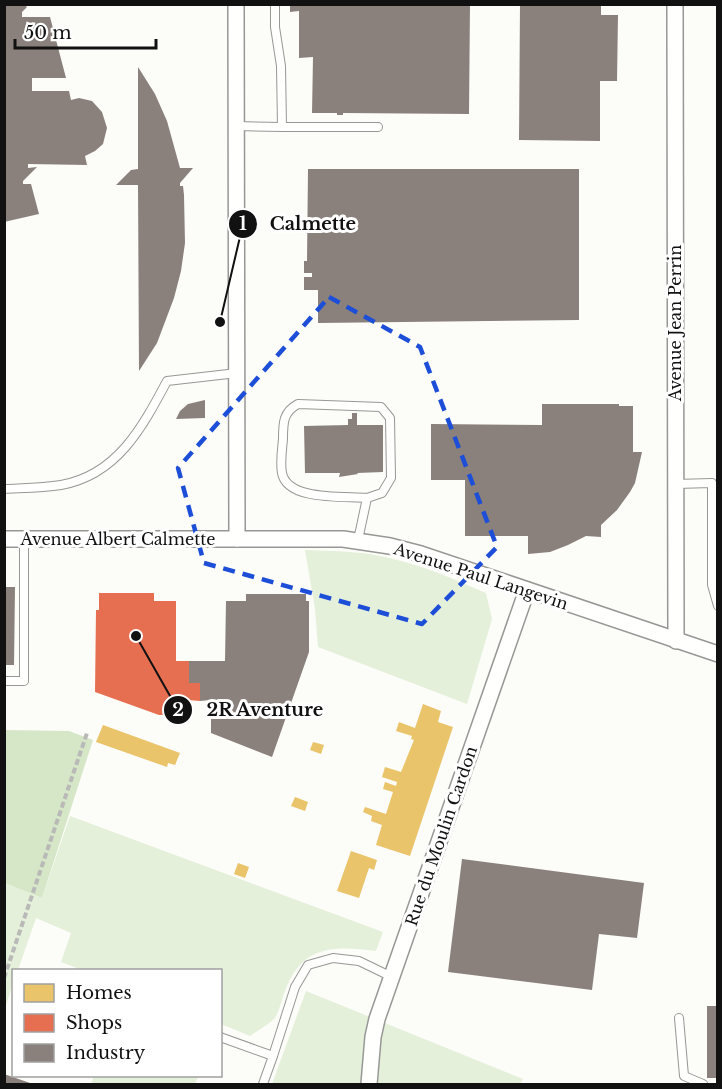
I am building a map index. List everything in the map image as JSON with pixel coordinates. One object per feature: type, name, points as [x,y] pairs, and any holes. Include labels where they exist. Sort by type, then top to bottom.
[{"type":"street","name":"Avenue Albert Calmette","points":[[4,539],[237,539],[236,4]]},
{"type":"street","name":"Avenue Jean Perrin","points":[[675,4],[676,641]]},
{"type":"street","name":"Avenue Paul Langevin","points":[[237,539],[358,540],[422,554],[717,654]]},
{"type":"street","name":"Rue du Moulin Cardon","points":[[369,1084],[374,1029],[527,590]]},
{"type":"lane","points":[[275,4],[275,27],[281,66],[282,127]]},
{"type":"lane","points":[[236,126],[378,127]]},
{"type":"lane","points":[[4,489],[62,485],[92,475],[106,467],[127,448],[167,381],[237,374]]},
{"type":"lane","points":[[298,404],[381,406],[390,418],[391,477],[382,492],[367,498],[305,494],[290,487],[282,474],[283,421],[288,409],[298,404]]},
{"type":"lane","points":[[676,484],[712,483],[712,585],[717,606]]},
{"type":"lane","points":[[358,540],[367,498]]},
{"type":"lane","points":[[4,681],[24,681],[24,539]]},
{"type":"lane","points":[[263,1084],[295,987],[308,965],[333,958],[358,961],[392,977]]},
{"type":"lane","points":[[679,1018],[684,1077],[703,1084]]},
{"type":"lane","points":[[222,1038],[273,1056]]},
{"type":"path","points":[[4,978],[87,734]]},
{"type":"highlighted area","points":[[329,297],[420,347],[497,547],[422,624],[204,563],[178,468]]},
{"type":"green space","points":[[305,550],[362,553],[394,559],[486,593],[492,619],[467,704],[318,647],[315,609]]},
{"type":"green space","points":[[5,730],[69,731],[93,740],[42,898],[5,883]]},
{"type":"green space","points":[[70,816],[383,932],[376,951],[335,949],[313,955],[303,962],[294,972],[275,1017],[250,1036],[222,1024],[222,969],[79,969],[61,962],[71,933],[36,918],[18,969],[12,969],[12,986],[5,1009],[5,883],[42,898]]},
{"type":"green space","points":[[306,991],[523,1079],[520,1084],[272,1084]]},
{"type":"green space","points":[[94,1077],[198,1077],[195,1084],[91,1084]]},
{"type":"building: Homes","points":[[423,704],[441,711],[438,722],[453,727],[410,856],[376,845],[382,825],[371,821],[372,816],[363,812],[365,807],[386,814],[393,792],[383,789],[385,782],[396,786],[397,782],[382,777],[385,767],[401,772],[414,740],[411,739],[412,736],[396,731],[399,722],[415,728]]},
{"type":"building: Homes","points":[[103,725],[180,753],[175,765],[168,763],[167,767],[96,742]]},
{"type":"building: Homes","points":[[313,742],[324,745],[321,754],[310,750]]},
{"type":"building: Homes","points":[[295,797],[308,802],[305,811],[291,806]]},
{"type":"building: Homes","points":[[351,851],[377,860],[374,870],[369,868],[359,898],[337,891]]},
{"type":"building: Homes","points":[[238,863],[249,867],[245,878],[234,874]]},
{"type":"building: Shops","points":[[99,593],[154,593],[154,601],[176,601],[176,661],[189,661],[189,683],[200,683],[200,701],[188,700],[188,715],[159,715],[95,692],[96,610],[99,610]]},
{"type":"building: Industry","points":[[4,4],[24,4],[27,7],[22,12],[22,17],[50,17],[66,78],[32,78],[32,91],[69,91],[71,100],[79,98],[92,101],[102,112],[107,128],[103,144],[85,156],[87,165],[28,164],[28,168],[37,167],[23,181],[23,184],[31,184],[39,214],[4,222]]},
{"type":"building: Industry","points":[[290,4],[470,4],[469,114],[343,113],[343,115],[337,115],[337,113],[312,113],[313,57],[299,58],[299,11],[290,12]]},
{"type":"building: Industry","points":[[520,4],[601,4],[601,15],[618,15],[617,81],[600,81],[600,141],[519,140]]},
{"type":"building: Industry","points":[[138,67],[155,94],[167,121],[180,168],[193,168],[180,183],[180,186],[183,186],[184,195],[185,243],[174,298],[157,343],[139,371],[138,185],[116,185],[131,170],[138,169]]},
{"type":"building: Industry","points":[[308,169],[579,169],[579,320],[318,323],[318,290],[304,290],[304,277],[312,277],[312,273],[304,273],[304,261],[307,261]]},
{"type":"building: Industry","points":[[205,400],[205,418],[176,419],[180,411],[188,404]]},
{"type":"building: Industry","points":[[542,404],[633,406],[633,452],[642,452],[635,483],[630,492],[617,510],[601,525],[601,537],[586,536],[550,552],[528,554],[528,536],[465,536],[465,480],[431,480],[431,424],[542,425]]},
{"type":"building: Industry","points":[[352,413],[357,413],[357,425],[383,425],[383,472],[357,473],[339,477],[340,473],[305,473],[304,426],[348,425],[348,419],[352,419]]},
{"type":"building: Industry","points":[[5,587],[15,587],[14,665],[5,665]]},
{"type":"building: Industry","points":[[246,594],[306,594],[306,601],[309,601],[309,652],[272,757],[211,733],[211,700],[200,701],[200,683],[189,683],[189,661],[225,661],[226,601],[246,601]]},
{"type":"building: Industry","points":[[462,859],[644,883],[637,938],[599,934],[592,990],[448,972]]},
{"type":"building: Industry","points":[[707,1006],[717,1006],[717,1078],[707,1078]]},
{"type":"building: Industry","points":[[4,1074],[33,1084],[4,1084]]},
{"type":"place","name":"Calmette","points":[[220,322]]},
{"type":"place","name":"2R Aventure","points":[[136,636]]}]
